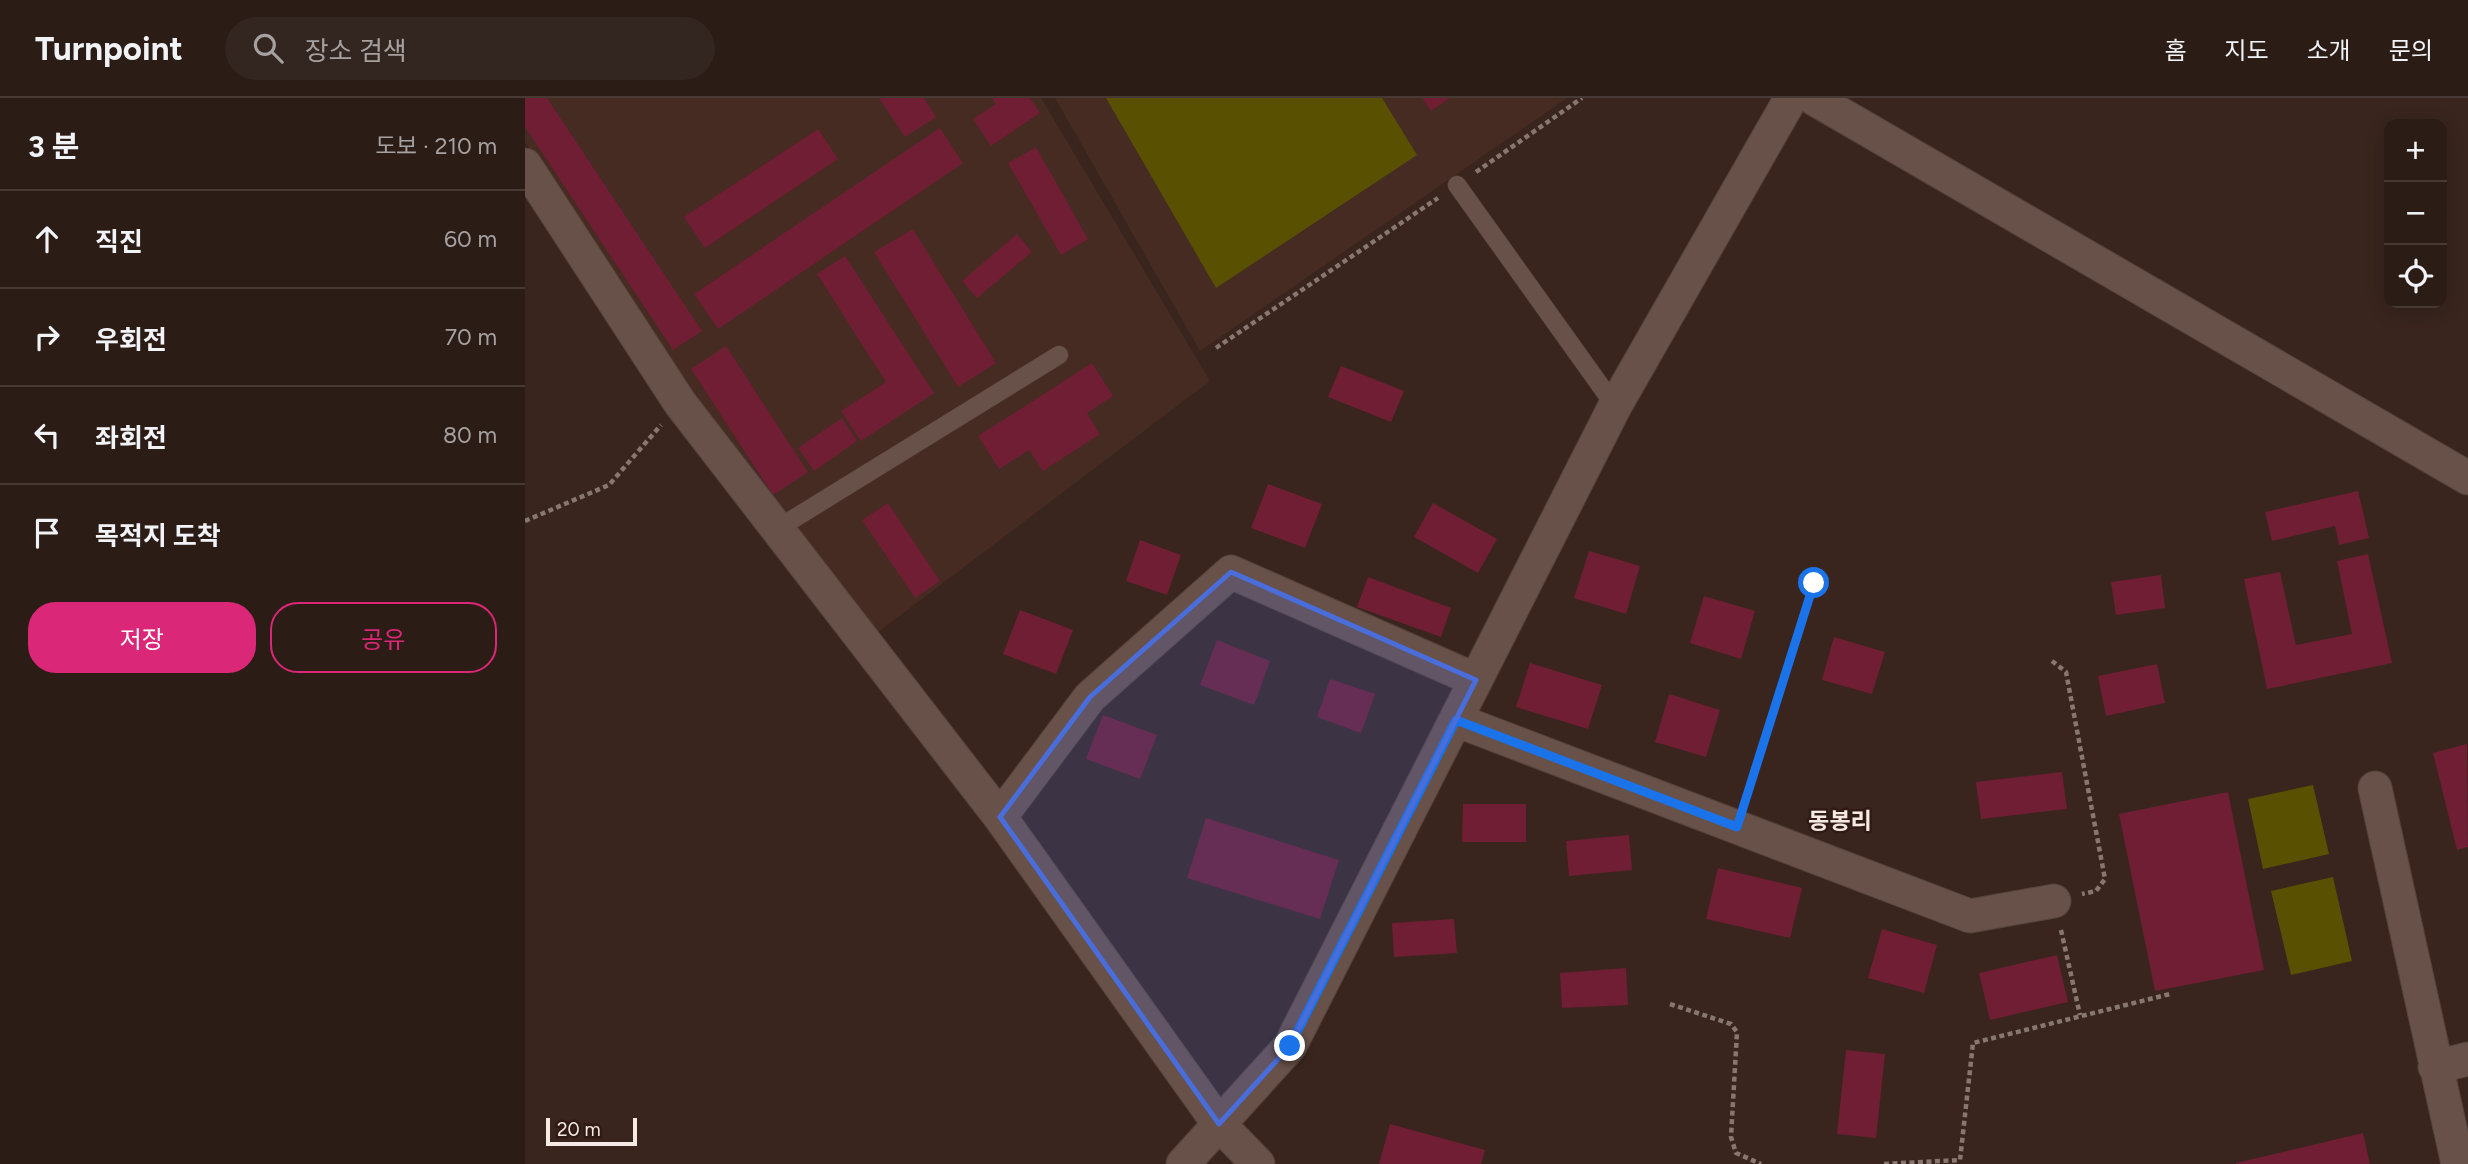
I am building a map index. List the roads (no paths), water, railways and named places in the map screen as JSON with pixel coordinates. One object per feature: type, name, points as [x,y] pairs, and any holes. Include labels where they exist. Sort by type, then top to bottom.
[{"type":"street","points":[[1183,1164],[1290,1046],[1615,405],[1791,98]]},
{"type":"street","points":[[1813,98],[2468,478]]},
{"type":"street","points":[[525,165],[680,402],[1000,817],[1219,1124],[1258,1164]]},
{"type":"street","points":[[1000,817],[1090,697],[1231,572],[1476,680]]},
{"type":"street","points":[[1456,720],[1970,916],[2055,901]]},
{"type":"street","points":[[2375,788],[2458,1164]]},
{"type":"street","points":[[2435,1067],[2468,1059]]},
{"type":"lane","points":[[1457,185],[1615,405]]},
{"type":"lane","points":[[777,529],[1059,355]]},
{"type":"district","name":"동봉리","points":[[1840,821]]}]
